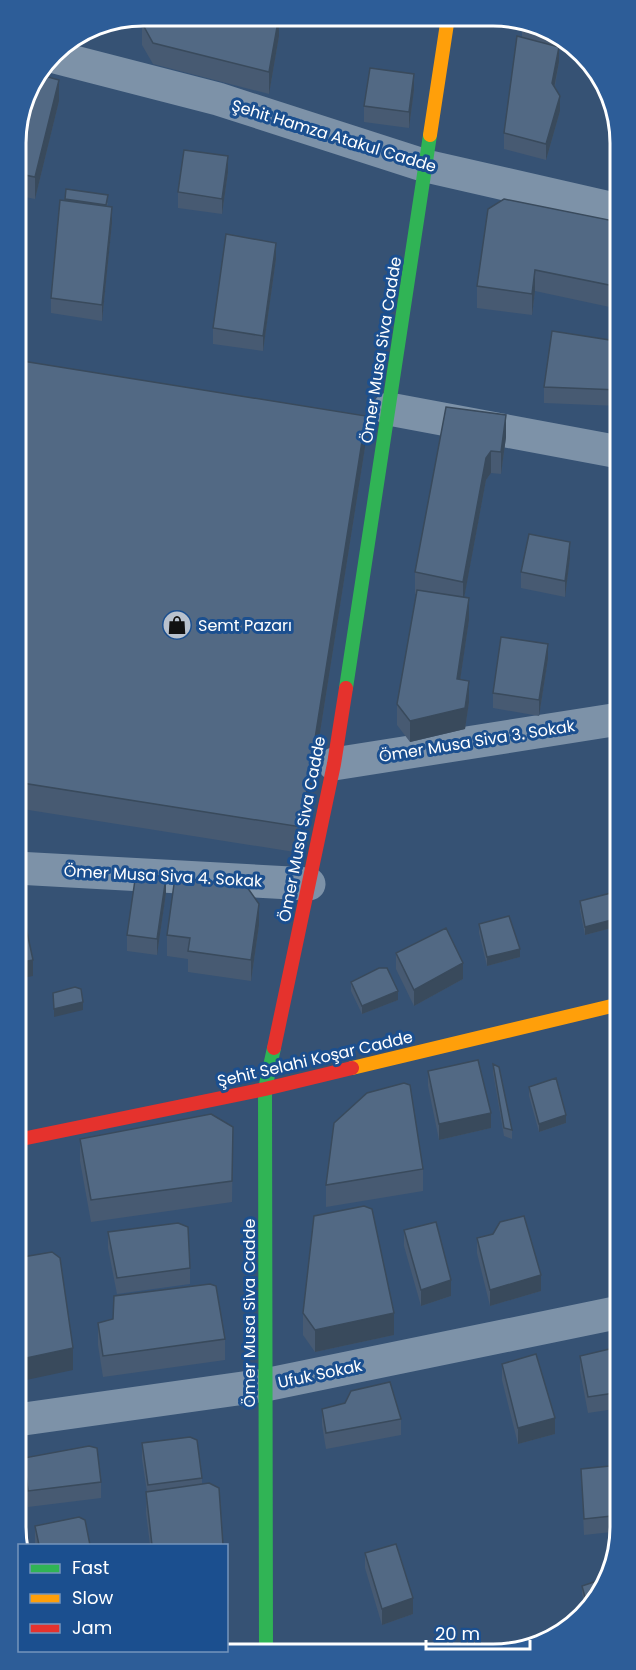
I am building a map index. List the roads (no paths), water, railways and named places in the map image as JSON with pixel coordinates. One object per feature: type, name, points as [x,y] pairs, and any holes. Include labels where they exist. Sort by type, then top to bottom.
[{"type":"main road","name":"Ömer Musa Siva Cadde","points":[[266,1644],[265,1089],[334,764],[447,26]]},
{"type":"main road","name":"Şehit Selahi Koşar Cadde","points":[[26,1138],[265,1089],[610,1006]]},
{"type":"street","name":"Şehit Hamza Atakul Cadde","points":[[61,59],[218,99],[426,166],[610,208]]},
{"type":"street","points":[[389,409],[610,450]]},
{"type":"street","name":"Ömer Musa Siva 3. Sokak","points":[[334,764],[610,721]]},
{"type":"street","name":"Ömer Musa Siva 4. Sokak","points":[[26,869],[309,884]]},
{"type":"street","name":"Ufuk Sokak","points":[[26,1419],[265,1385],[610,1314]]},
{"type":"place","name":"Semt Pazarı","points":[[177,625]]}]
